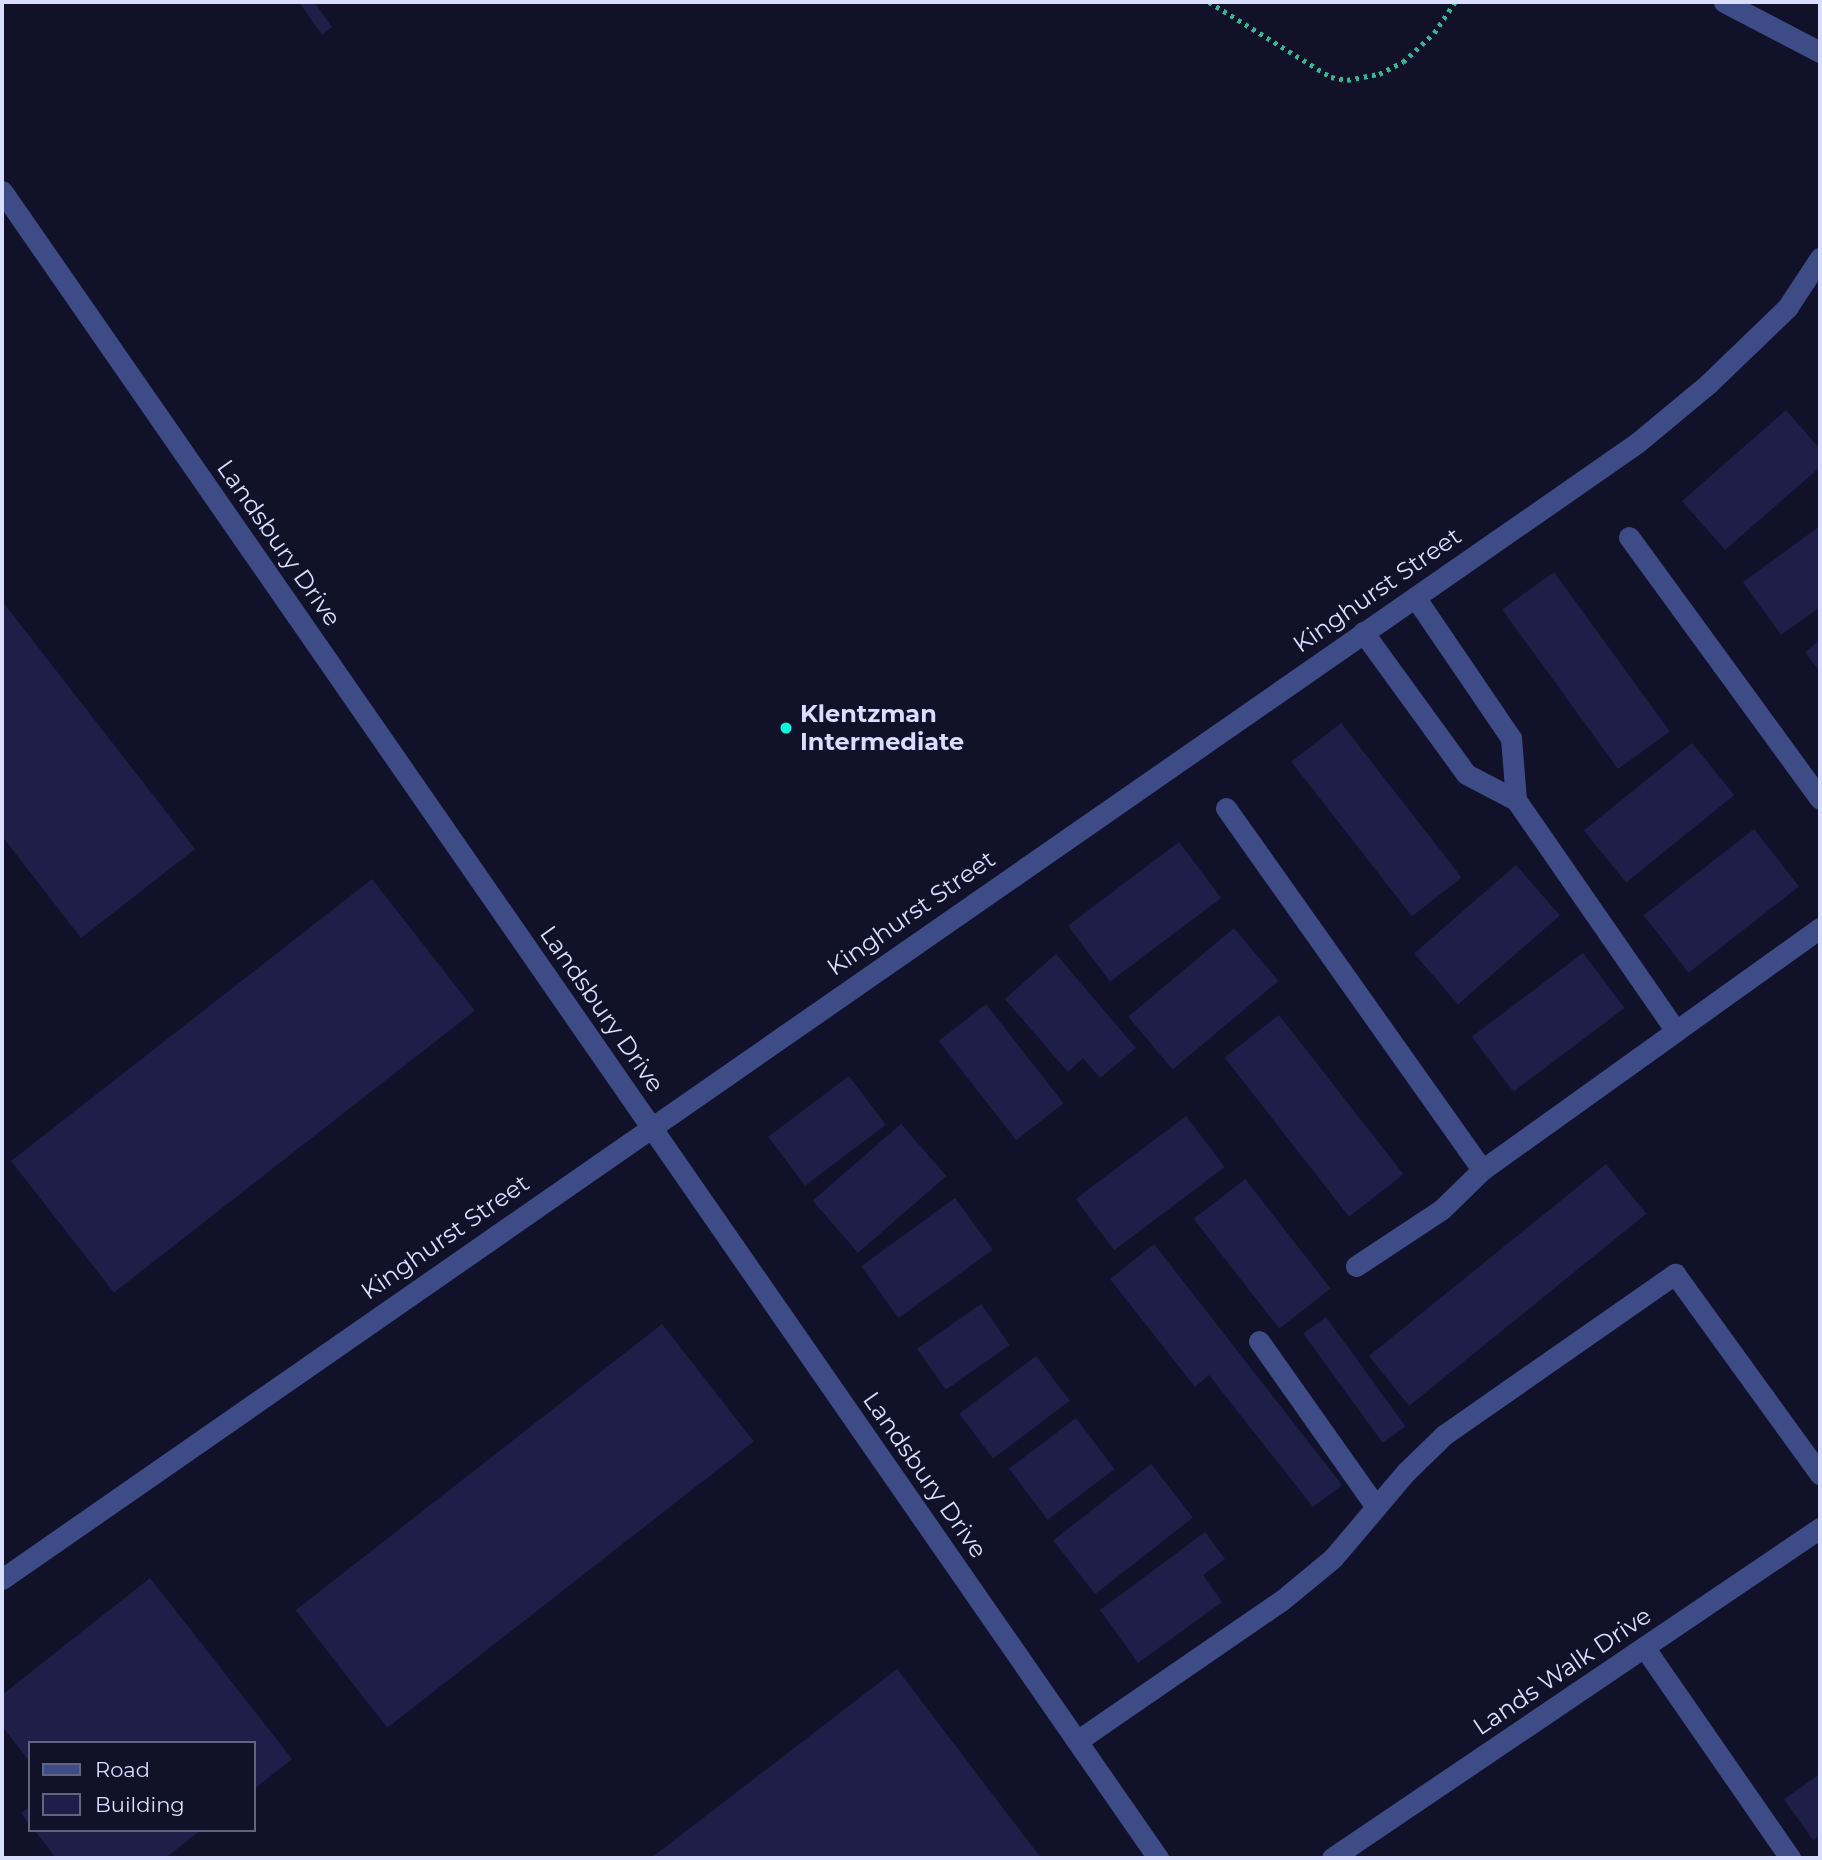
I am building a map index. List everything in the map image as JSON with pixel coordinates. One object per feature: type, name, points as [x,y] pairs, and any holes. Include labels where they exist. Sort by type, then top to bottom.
[{"type":"street","points":[[1724,2],[1820,52]]},
{"type":"street","name":"Landsbury Drive","points":[[2,191],[1158,1858]]},
{"type":"street","name":"Kinghurst Street","points":[[2,1579],[650,1126],[1637,443],[1708,384],[1787,308],[1820,258]]},
{"type":"street","points":[[1629,537],[1820,799]]},
{"type":"street","points":[[1415,597],[1511,738],[1516,800]]},
{"type":"street","points":[[1363,632],[1466,774],[1516,800],[1676,1031]]},
{"type":"street","points":[[1226,808],[1482,1170]]},
{"type":"street","points":[[1356,1266],[1441,1210],[1482,1170],[1820,928]]},
{"type":"street","points":[[1077,1741],[1281,1601],[1333,1558],[1406,1472],[1444,1435],[1675,1275],[1820,1474]]},
{"type":"street","points":[[1259,1341],[1376,1507]]},
{"type":"street","name":"Lands Walk Drive","points":[[1332,1858],[1820,1528]]},
{"type":"street","points":[[1644,1647],[1790,1858]]},
{"type":"path","points":[[1209,2],[1331,76],[1347,80],[1379,74],[1403,62],[1434,33],[1455,2]]},
{"type":"building","points":[[299,2],[314,2],[332,27],[322,35]]},
{"type":"building","points":[[1786,410],[1820,449],[1820,467],[1725,550],[1682,501]]},
{"type":"building","points":[[1820,526],[1820,607],[1781,635],[1743,582]]},
{"type":"building","points":[[1554,572],[1670,731],[1618,769],[1502,610]]},
{"type":"building","points":[[2,601],[195,849],[81,938],[2,836]]},
{"type":"building","points":[[1820,640],[1820,672],[1805,652]]},
{"type":"building","points":[[1341,723],[1462,877],[1412,916],[1291,762]]},
{"type":"building","points":[[1692,743],[1734,795],[1626,883],[1584,830]]},
{"type":"building","points":[[1754,829],[1799,887],[1689,973],[1644,915]]},
{"type":"building","points":[[1179,842],[1221,898],[1110,982],[1068,926]]},
{"type":"building","points":[[1516,865],[1560,916],[1458,1004],[1414,954]]},
{"type":"building","points":[[372,879],[475,1011],[114,1293],[11,1161]]},
{"type":"building","points":[[1234,928],[1278,981],[1173,1070],[1128,1017]]},
{"type":"building","points":[[1583,953],[1625,1008],[1514,1092],[1472,1037]]},
{"type":"building","points":[[1056,954],[1136,1048],[1100,1078],[1083,1058],[1068,1072],[1005,999]]},
{"type":"building","points":[[986,1004],[1064,1103],[1016,1140],[939,1041]]},
{"type":"building","points":[[1279,1015],[1403,1174],[1349,1217],[1225,1057]]},
{"type":"building","points":[[849,1076],[886,1125],[805,1186],[768,1137]]},
{"type":"building","points":[[1186,1116],[1225,1167],[1114,1250],[1076,1199]]},
{"type":"building","points":[[901,1124],[946,1176],[858,1253],[813,1201]]},
{"type":"building","points":[[1606,1164],[1646,1214],[1409,1406],[1369,1356]]},
{"type":"building","points":[[1245,1179],[1331,1289],[1279,1329],[1194,1219]]},
{"type":"building","points":[[955,1198],[993,1250],[899,1318],[861,1266]]},
{"type":"building","points":[[1154,1244],[1342,1485],[1313,1507],[1209,1375],[1195,1387],[1110,1279]]},
{"type":"building","points":[[981,1304],[1010,1345],[946,1390],[917,1349]]},
{"type":"building","points":[[1326,1317],[1405,1426],[1383,1443],[1303,1333]]},
{"type":"building","points":[[662,1324],[754,1441],[387,1728],[296,1610]]},
{"type":"building","points":[[1036,1356],[1070,1401],[993,1458],[959,1414]]},
{"type":"building","points":[[1076,1418],[1115,1469],[1047,1520],[1009,1469]]},
{"type":"building","points":[[1151,1464],[1193,1518],[1095,1594],[1053,1540]]},
{"type":"building","points":[[1205,1532],[1225,1559],[1203,1575],[1222,1602],[1138,1663],[1100,1610]]},
{"type":"building","points":[[150,1578],[292,1759],[256,1787],[256,1741],[28,1741],[28,1759],[2,1726],[2,1695]]},
{"type":"building","points":[[897,1669],[1041,1858],[651,1858]]},
{"type":"building","points":[[1820,1774],[1820,1836],[1813,1840],[1784,1799]]},
{"type":"building","points":[[28,1808],[28,1822],[21,1813]]},
{"type":"building","points":[[36,1832],[198,1832],[165,1858],[56,1858]]},
{"type":"place","name":"Klentzman Intermediate","points":[[786,728]]}]
